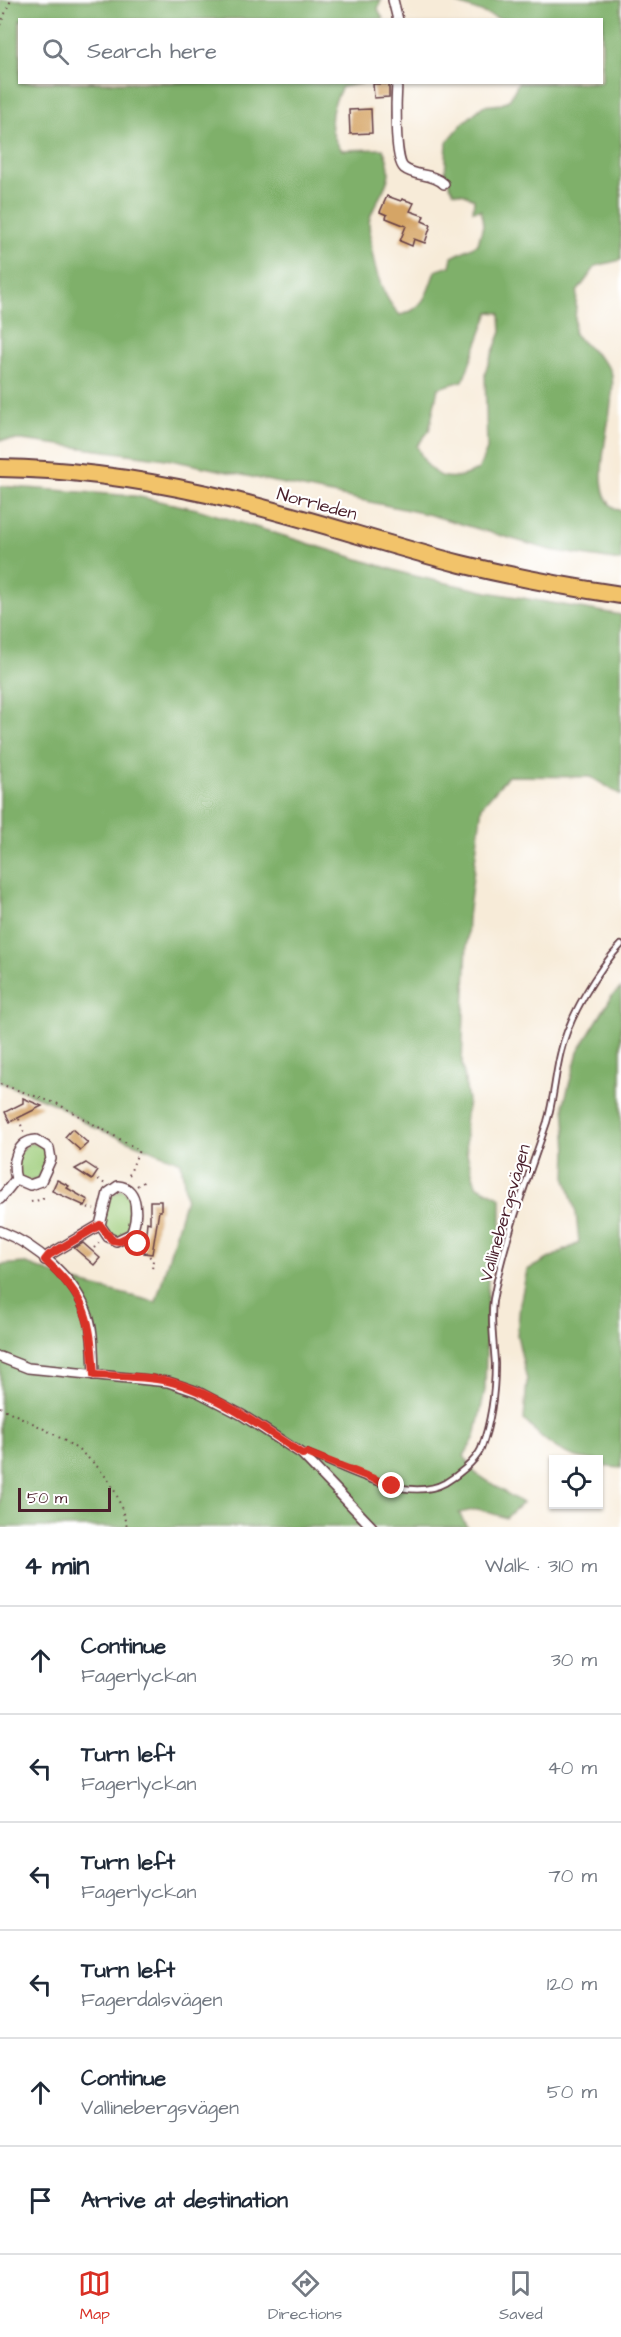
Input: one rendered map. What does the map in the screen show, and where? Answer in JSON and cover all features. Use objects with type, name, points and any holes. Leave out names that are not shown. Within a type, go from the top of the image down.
[{"type":"highway","name":"Norrleden","points":[[0,468],[61,471],[165,485],[516,577],[621,595]]},
{"type":"street","points":[[393,0],[398,18]]},
{"type":"street","points":[[397,84],[400,163],[405,169],[439,179],[444,184]]},
{"type":"street","points":[[0,1199],[16,1179],[17,1150],[27,1142],[36,1140],[51,1151],[51,1162],[44,1178],[38,1184],[30,1185],[16,1179]]},
{"type":"street","points":[[45,1260],[49,1255],[100,1225],[108,1193],[114,1188],[124,1187],[131,1190],[135,1200],[134,1228],[127,1237],[119,1241],[112,1240],[100,1225]]},
{"type":"street","points":[[0,1231],[19,1240],[45,1260],[76,1293],[88,1316],[94,1375]]},
{"type":"street","points":[[0,1357],[28,1368],[168,1382],[198,1392],[242,1415],[302,1454],[372,1527]]},
{"type":"lane","name":"Vallinebergsvägen","points":[[302,1454],[307,1453],[392,1486],[418,1490],[445,1483],[475,1459],[479,1453],[487,1429],[494,1391],[493,1302],[503,1255],[521,1192],[547,1121],[562,1047],[585,993],[621,945]]},
{"type":"path","points":[[0,25],[11,0]]},
{"type":"path","points":[[0,1084],[58,1104],[139,1150],[124,1187]]},
{"type":"path","points":[[19,1119],[27,1142]]},
{"type":"path","points":[[31,1202],[42,1199],[38,1184]]},
{"type":"path","points":[[127,1237],[130,1242],[141,1246],[149,1255],[153,1263],[153,1270]]},
{"type":"path","points":[[0,1407],[70,1443],[94,1463],[116,1494],[127,1527]]},
{"type":"green space","points":[[0,0],[381,0],[378,9],[382,18],[18,18],[18,84],[358,84],[342,87],[332,111],[331,127],[342,150],[383,149],[389,169],[388,178],[370,218],[370,237],[379,279],[387,298],[400,315],[415,309],[424,299],[435,271],[450,266],[452,257],[478,244],[483,225],[481,210],[473,211],[474,199],[454,192],[445,176],[447,142],[463,123],[483,106],[502,104],[510,99],[518,84],[603,84],[603,18],[497,18],[448,0],[621,0],[621,260],[596,266],[577,292],[574,334],[611,371],[613,386],[602,470],[603,488],[609,503],[621,511],[621,561],[550,550],[427,514],[166,459],[22,440],[0,440]],"holes":[[[489,312],[500,313],[501,332],[485,372],[487,449],[478,470],[457,477],[440,476],[428,465],[417,446],[429,431],[438,388],[463,381]]]},
{"type":"green space","points":[[0,486],[135,496],[197,509],[410,575],[488,592],[621,615],[621,795],[591,777],[508,776],[482,806],[468,917],[462,1063],[468,1100],[465,1123],[467,1154],[476,1185],[501,1198],[501,1231],[488,1277],[485,1390],[475,1437],[464,1456],[475,1473],[522,1503],[506,1518],[478,1509],[459,1513],[467,1527],[0,1527],[0,1265],[24,1263],[76,1282],[156,1302],[186,1198],[181,1162],[93,1127],[55,1104],[0,1082]]},
{"type":"green space","points":[[621,988],[621,1468],[603,1466],[603,1455],[571,1455],[557,1449],[524,1420],[527,1380],[517,1335],[527,1270],[579,1243],[576,1213],[566,1179],[564,1103],[578,1052],[612,996]]},
{"type":"green space","points":[[28,1143],[43,1145],[49,1158],[38,1180],[25,1181],[16,1172],[18,1155]]},
{"type":"green space","points":[[122,1189],[131,1198],[132,1227],[119,1238],[111,1234],[103,1222],[108,1198]]},
{"type":"building","points":[[373,84],[389,84],[389,97],[374,98]]},
{"type":"building","points":[[371,109],[372,133],[350,134],[349,110]]},
{"type":"building","points":[[387,196],[414,203],[410,211],[424,216],[422,221],[431,225],[425,243],[414,239],[412,246],[400,241],[406,226],[386,218],[387,215],[380,212]]},
{"type":"building","points":[[23,1098],[42,1106],[10,1122],[5,1112],[23,1103]]},
{"type":"building","points":[[72,1129],[88,1143],[80,1150],[65,1137]]},
{"type":"building","points":[[86,1163],[98,1171],[92,1180],[75,1169]]},
{"type":"building","points":[[57,1180],[88,1200],[85,1206],[52,1191]]},
{"type":"building","points":[[150,1201],[161,1201],[152,1254],[144,1253],[147,1222],[150,1223]]},
{"type":"building","points":[[83,1243],[100,1258],[94,1265],[74,1248]]},
{"type":"route","points":[[138,1244],[130,1242],[127,1237],[119,1241],[112,1240],[100,1225],[49,1255],[45,1260],[76,1293],[88,1316],[94,1375],[168,1382],[198,1392],[242,1415],[302,1454],[307,1453],[392,1486]]}]
